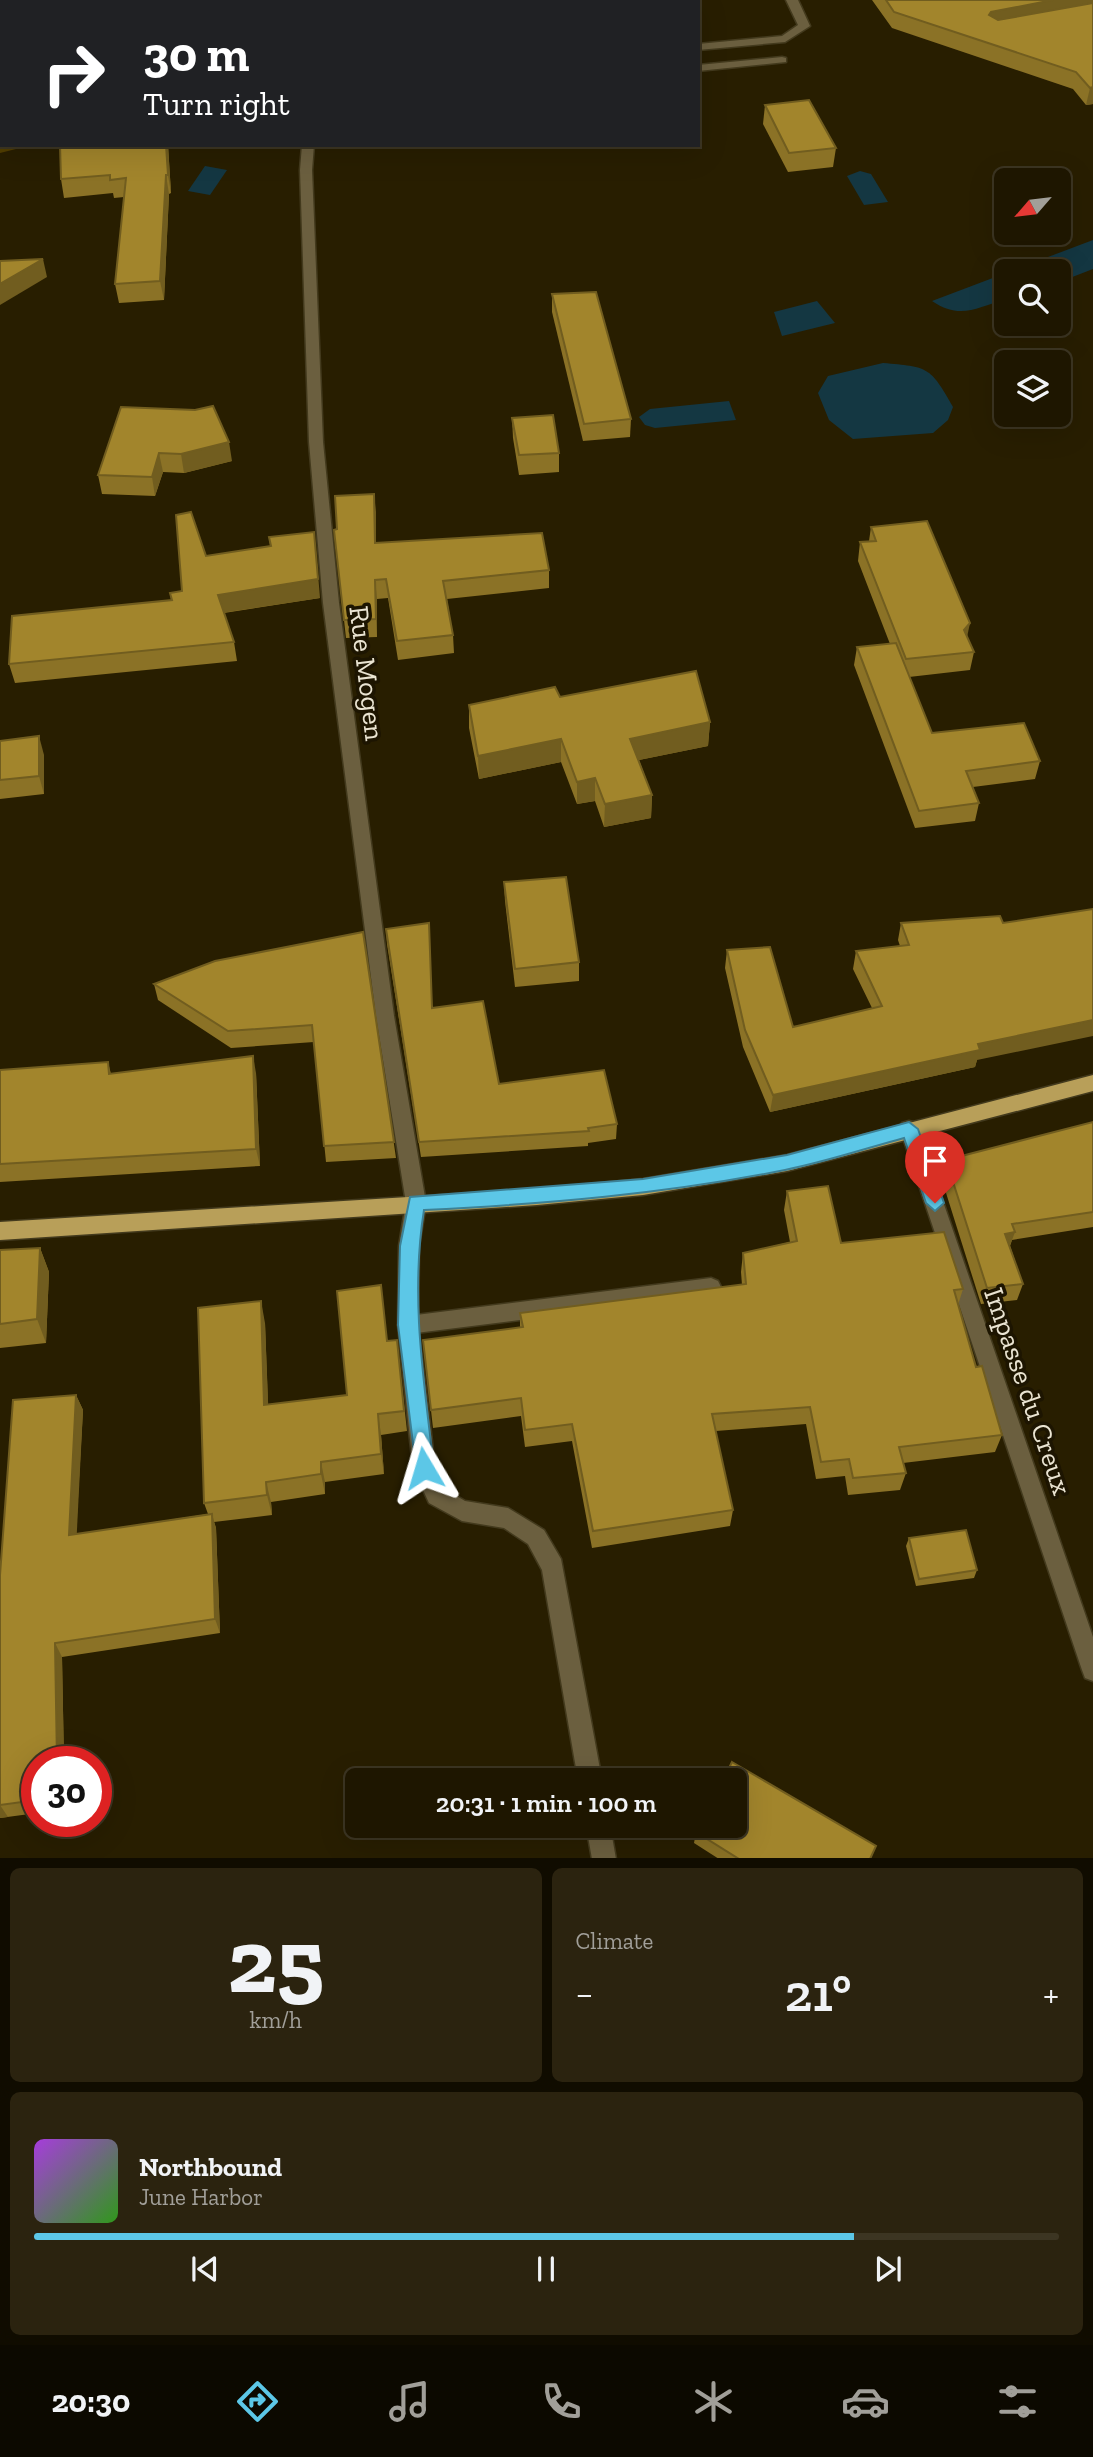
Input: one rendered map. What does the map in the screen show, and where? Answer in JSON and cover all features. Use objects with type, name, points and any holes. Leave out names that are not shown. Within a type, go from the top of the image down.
[{"type":"main road","points":[[0,1231],[537,1197],[643,1187],[787,1163],[1093,1083]]},
{"type":"street","points":[[700,47],[785,39],[804,26],[792,0]]},
{"type":"street","points":[[700,68],[782,60]]},
{"type":"street","name":"Rue Mogen","points":[[308,147],[306,170],[316,442],[330,590],[385,1016],[416,1203],[409,1246],[408,1325],[424,1468],[437,1496],[462,1511],[508,1518],[536,1537],[553,1567],[588,1768]]},
{"type":"street","name":"Impasse du Creux","points":[[909,1129],[1093,1670]]},
{"type":"street","points":[[408,1325],[711,1287]]},
{"type":"street","points":[[600,1838],[604,1858]]},
{"type":"shaded area","points":[[0,147],[24,147],[0,153]]},
{"type":"water","points":[[205,166],[227,170],[210,195],[188,191]]},
{"type":"water","points":[[860,171],[871,174],[888,202],[864,205],[847,176]]},
{"type":"water","points":[[1093,240],[1093,269],[1071,278],[1071,259],[1043,259]]},
{"type":"water","points":[[994,278],[994,303],[960,311],[942,307],[932,301]]},
{"type":"water","points":[[817,301],[835,323],[782,336],[774,312]]},
{"type":"water","points":[[883,363],[919,368],[933,376],[953,407],[948,420],[933,433],[853,439],[829,420],[818,393],[828,376]]},
{"type":"water","points":[[729,401],[736,420],[655,428],[645,425],[639,417],[650,409]]},
{"type":"building","points":[[886,0],[1053,0],[991,12],[989,15],[998,20],[1093,3],[1093,87],[1090,88],[1076,72],[894,12]]},
{"type":"building","points":[[809,100],[836,148],[789,153],[765,105]]},
{"type":"building","points":[[60,147],[166,147],[168,175],[160,281],[115,284],[126,178],[110,180],[110,175],[61,179]]},
{"type":"building","points":[[43,259],[0,284],[0,261]]},
{"type":"building","points":[[596,292],[631,419],[584,424],[552,294]]},
{"type":"building","points":[[213,406],[229,442],[181,454],[159,453],[152,477],[98,475],[121,407],[195,410]]},
{"type":"building","points":[[553,415],[559,453],[519,455],[512,418]]},
{"type":"building","points":[[374,494],[375,543],[542,533],[549,570],[443,581],[453,635],[397,641],[386,579],[375,580],[376,619],[344,620],[334,530],[337,529],[335,496]]},
{"type":"building","points":[[191,512],[206,556],[271,546],[269,537],[314,532],[318,579],[218,595],[234,642],[9,664],[12,616],[172,600],[170,593],[182,591],[176,515]]},
{"type":"building","points":[[927,521],[970,623],[964,630],[974,652],[906,659],[860,542],[876,541],[871,527]]},
{"type":"building","points":[[896,643],[932,733],[1024,723],[1040,761],[966,771],[979,803],[919,811],[857,647]]},
{"type":"building","points":[[696,671],[710,722],[630,739],[652,795],[605,804],[595,778],[577,782],[561,739],[478,756],[469,705],[555,687],[560,697]]},
{"type":"building","points":[[39,736],[39,776],[0,780],[0,741]]},
{"type":"building","points":[[566,877],[579,962],[515,969],[504,882]]},
{"type":"building","points":[[1093,909],[1093,1020],[978,1044],[980,1050],[773,1095],[745,1030],[727,950],[770,947],[793,1027],[882,1006],[856,951],[909,945],[901,923],[1000,916],[1003,923]]},
{"type":"building","points":[[429,923],[432,1008],[483,1001],[499,1084],[604,1070],[617,1124],[588,1128],[589,1131],[419,1142],[386,929]]},
{"type":"building","points":[[363,932],[394,1142],[324,1146],[312,1025],[228,1031],[154,984],[215,961]]},
{"type":"building","points":[[253,1056],[256,1149],[0,1164],[0,1070],[108,1062],[109,1074]]},
{"type":"building","points":[[1093,1122],[1093,1212],[1012,1224],[1015,1232],[1005,1234],[1023,1284],[987,1288],[946,1160]]},
{"type":"building","points":[[828,1186],[841,1243],[944,1232],[963,1289],[954,1290],[976,1367],[982,1366],[1002,1435],[899,1447],[906,1473],[853,1478],[849,1459],[821,1462],[810,1407],[712,1414],[733,1510],[593,1531],[572,1424],[525,1430],[521,1398],[431,1410],[423,1340],[523,1327],[520,1313],[746,1284],[743,1253],[797,1241],[787,1191]]},
{"type":"building","points":[[40,1248],[37,1319],[0,1324],[0,1250]]},
{"type":"building","points":[[381,1285],[387,1341],[397,1340],[404,1411],[378,1414],[381,1454],[321,1462],[321,1474],[266,1482],[267,1495],[204,1503],[198,1308],[261,1301],[264,1405],[347,1395],[337,1291]]},
{"type":"building","points":[[76,1395],[69,1535],[212,1514],[215,1619],[55,1643],[57,1746],[21,1746],[21,1802],[0,1805],[0,1575],[13,1400]]},
{"type":"building","points":[[966,1530],[977,1570],[919,1579],[909,1538]]},
{"type":"building","points":[[732,1762],[742,1768],[729,1768]]},
{"type":"building","points":[[747,1771],[876,1846],[870,1858],[737,1858],[706,1838],[747,1838]]},
{"type":"route","points":[[424,1468],[408,1325],[409,1246],[416,1203],[537,1197],[643,1187],[787,1163],[909,1129],[935,1203]]}]
